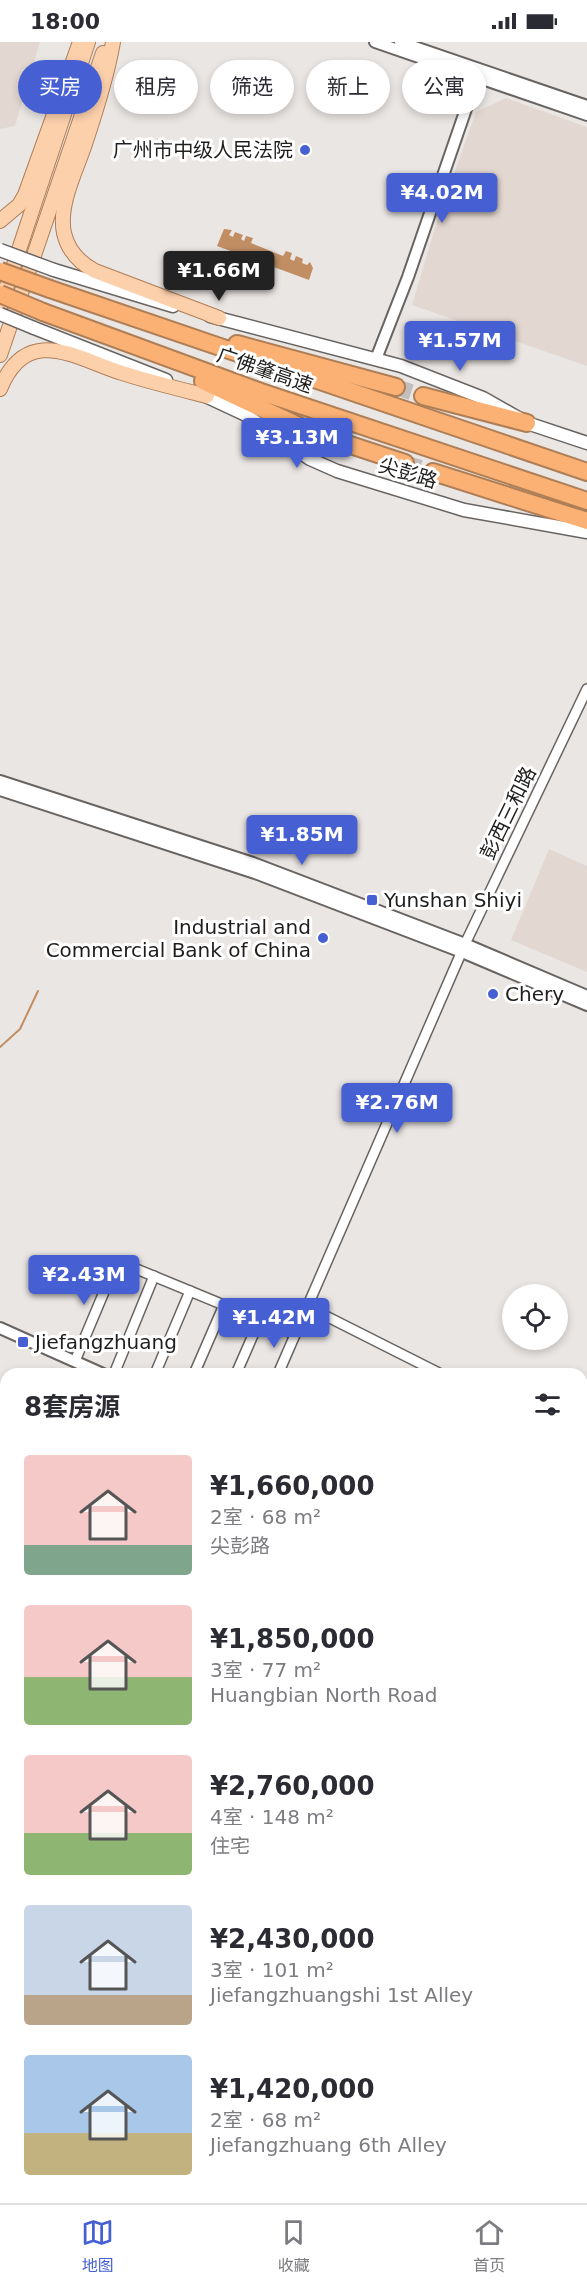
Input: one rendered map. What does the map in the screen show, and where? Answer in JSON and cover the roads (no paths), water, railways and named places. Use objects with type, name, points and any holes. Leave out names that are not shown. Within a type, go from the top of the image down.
[{"type":"highway","name":"广佛肇高速","points":[[0,271],[587,472]]},
{"type":"highway","name":"广佛肇高速","points":[[0,294],[84,328],[261,392],[587,501]]},
{"type":"highway","points":[[84,328],[314,433],[405,463]]},
{"type":"highway","points":[[197,340],[243,345],[396,387]]},
{"type":"highway","points":[[423,396],[527,423]]},
{"type":"highway","points":[[434,472],[587,521]]},
{"type":"main road","points":[[0,221],[20,205],[25,195],[80,42]]},
{"type":"main road","points":[[0,307],[88,42]]},
{"type":"main road","points":[[0,354],[107,42]]},
{"type":"main road","points":[[113,42],[100,97],[66,201],[63,222],[67,243],[84,265],[96,271],[219,318]]},
{"type":"main road","points":[[0,250],[54,270],[138,296],[269,333],[376,359],[447,383],[527,423],[587,443]]},
{"type":"main road","name":"尖彭路","points":[[0,314],[207,396],[244,414],[303,455],[337,471],[464,510],[587,532]]},
{"type":"main road","points":[[0,389],[4,378],[16,363],[36,351],[51,349],[63,351],[128,375],[207,396]]},
{"type":"street","points":[[375,42],[427,60]]},
{"type":"street","points":[[400,42],[587,106]]},
{"type":"street","points":[[486,80],[587,115]]},
{"type":"street","points":[[376,359],[408,277],[464,114]]},
{"type":"street","name":"彭西三和路","points":[[280,1368],[464,948],[587,689]]},
{"type":"street","points":[[0,781],[254,863],[587,996]]},
{"type":"street","points":[[0,790],[255,873],[464,948],[587,1005]]},
{"type":"street","points":[[75,1362],[117,1261],[294,1334]]},
{"type":"street","points":[[116,1368],[154,1276]]},
{"type":"street","points":[[157,1368],[189,1291]]},
{"type":"street","points":[[197,1368],[224,1305]]},
{"type":"street","points":[[306,1306],[429,1368]]},
{"type":"street","points":[[240,1368],[260,1320]]},
{"type":"street","points":[[0,1328],[89,1368]]},
{"type":"waterway","points":[[0,1047],[20,1029],[38,991]]},
{"type":"tunnel","points":[[396,387],[423,396]]},
{"type":"tunnel","points":[[405,463],[433,472]]},
{"type":"place","name":"广州市中级人民法院","points":[[305,150]]},
{"type":"place","name":"Yunshan Shiyi","points":[[372,900]]},
{"type":"place","name":"Industrial and Commercial Bank of China","points":[[323,938]]},
{"type":"place","name":"Chery","points":[[493,994]]},
{"type":"place","name":"Jiefangzhuang","points":[[23,1342]]}]
